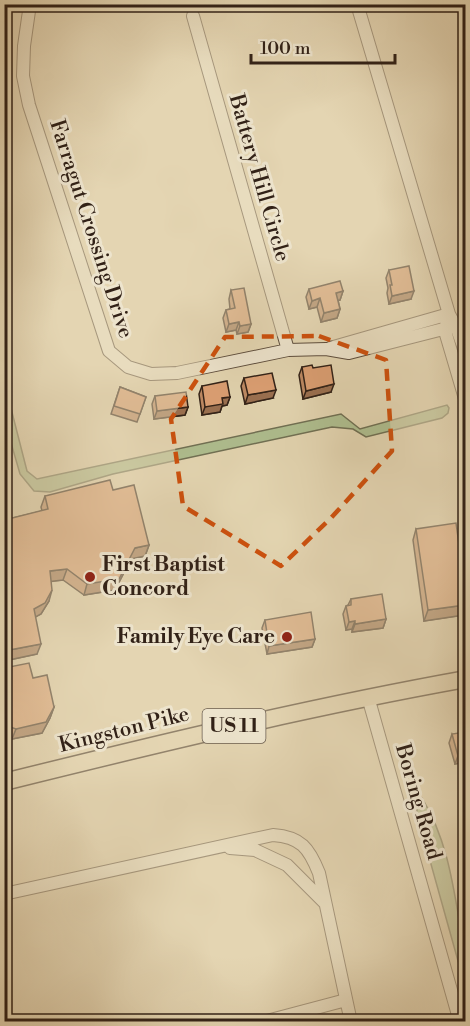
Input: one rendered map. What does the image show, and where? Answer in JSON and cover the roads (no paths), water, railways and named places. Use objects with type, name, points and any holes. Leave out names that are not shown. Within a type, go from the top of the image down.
[{"type":"main road","name":"Kingston Pike","points":[[4,783],[195,735],[368,697],[465,679]]},
{"type":"street","name":"Farragut Crossing Drive","points":[[30,4],[24,46],[23,76],[29,105],[109,351],[128,367],[151,374],[177,373],[288,350],[326,349],[404,333],[450,327]]},
{"type":"street","points":[[357,4],[449,314],[465,402]]},
{"type":"street","name":"Battery Hill Circle","points":[[193,16],[288,350]]},
{"type":"street","name":"Farragut Crossing Drive","points":[[404,333],[449,314]]},
{"type":"street","points":[[450,327],[465,354]]},
{"type":"street","name":"Boring Road","points":[[368,697],[460,1022]]},
{"type":"street","points":[[4,894],[273,835],[295,839],[311,853],[319,873],[351,1022]]},
{"type":"street","points":[[219,847],[255,850],[278,860],[287,865],[326,904]]},
{"type":"street","points":[[263,1022],[346,1000]]},
{"type":"place","name":"First Baptist Concord","points":[[90,577]]},
{"type":"place","name":"Family Eye Care","points":[[287,637]]}]
